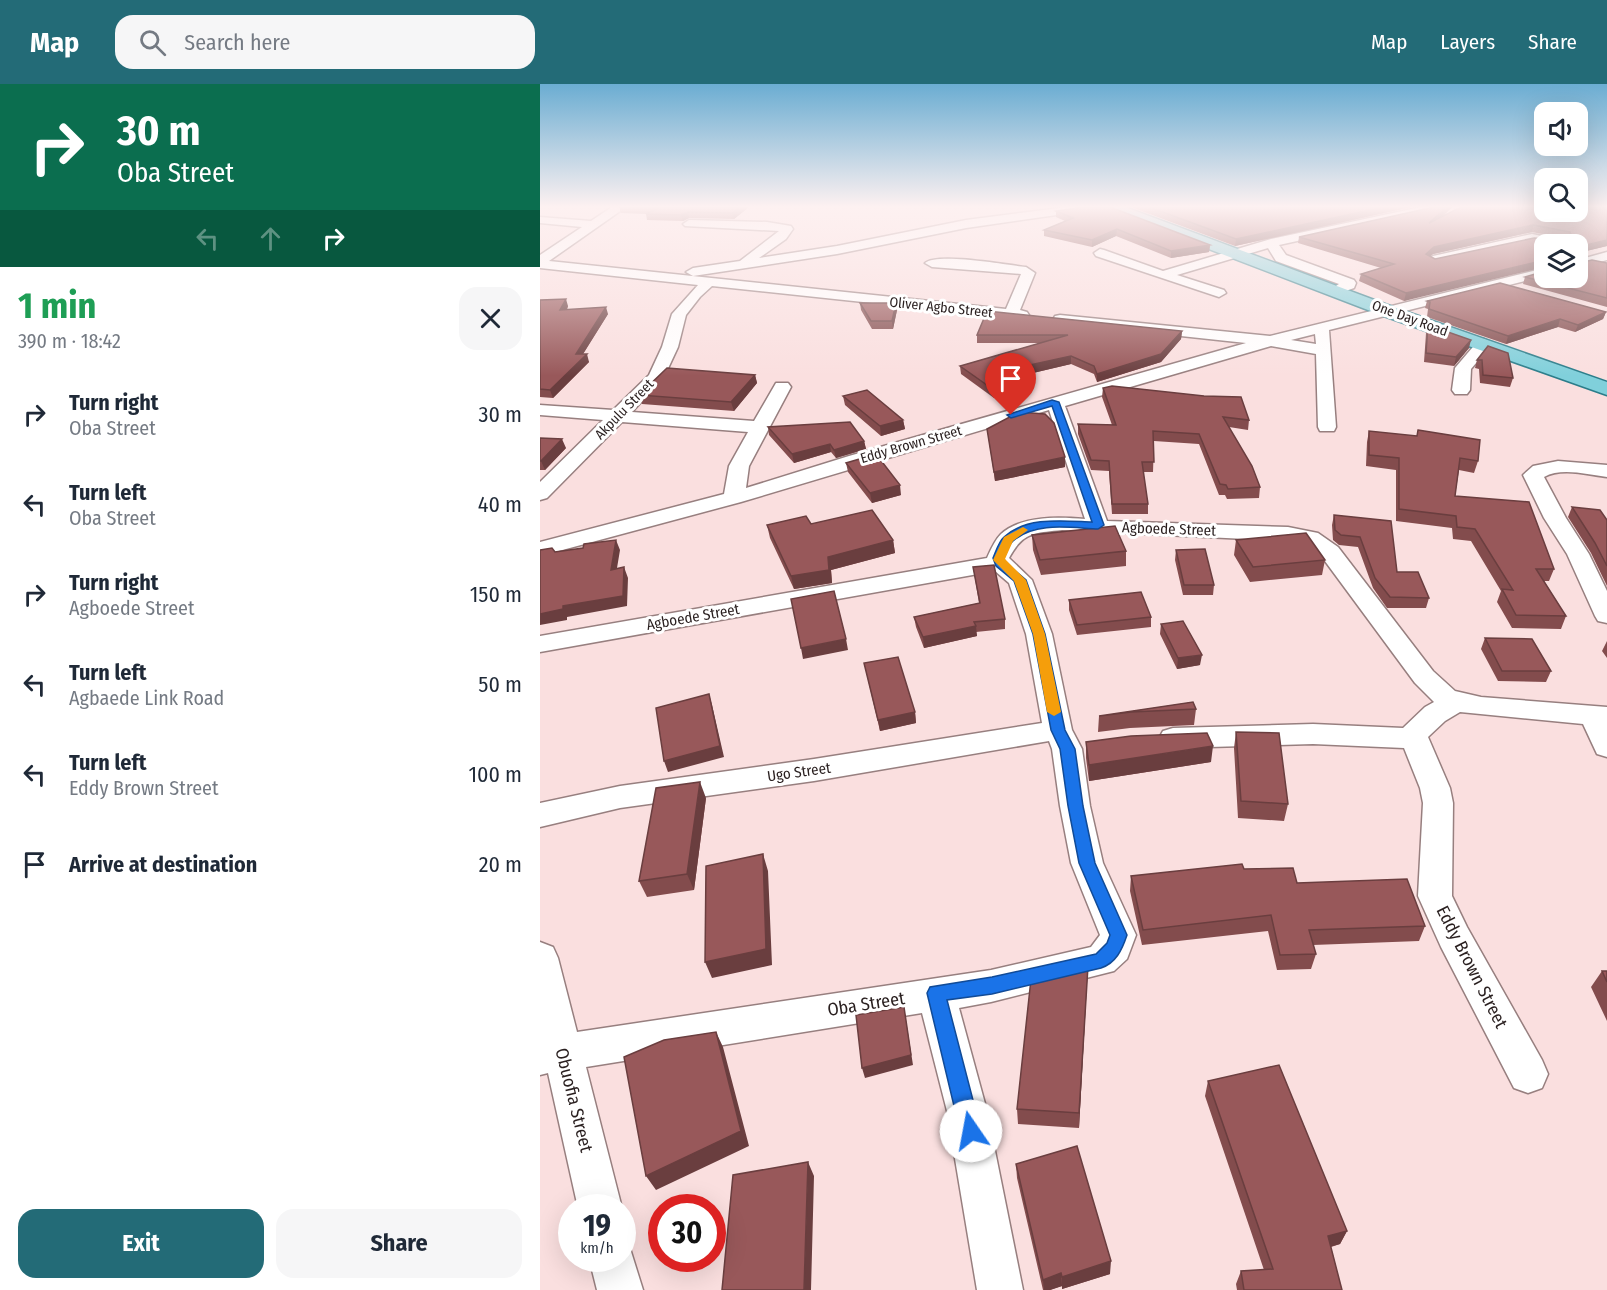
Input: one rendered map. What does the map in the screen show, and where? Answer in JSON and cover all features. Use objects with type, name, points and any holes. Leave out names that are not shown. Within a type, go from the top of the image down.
[{"type":"main road","name":"One Day Road","points":[[1263,263],[1387,311],[1607,389]]},
{"type":"street","name":"Oliver Agbo Street","points":[[550,263],[660,278],[1270,341],[1322,350]]},
{"type":"street","points":[[660,278],[745,263]]},
{"type":"street","points":[[940,263],[1026,271],[1025,283],[1011,315]]},
{"type":"street","points":[[1129,263],[1219,293]]},
{"type":"street","points":[[1163,275],[1199,263]]},
{"type":"street","points":[[1295,263],[1349,283],[1335,291]]},
{"type":"street","points":[[1588,264],[1607,267]]},
{"type":"street","name":"Eddy Brown Street","points":[[540,549],[734,498],[1055,402],[1270,341],[1534,275]]},
{"type":"street","name":"Akpulu Street","points":[[540,494],[656,377],[670,347],[679,314],[695,294],[708,283]]},
{"type":"street","points":[[1499,284],[1529,293]]},
{"type":"street","points":[[1323,328],[1322,350],[1327,427]]},
{"type":"street","points":[[1461,390],[1463,368],[1484,344]]},
{"type":"street","points":[[734,498],[739,466],[782,387]]},
{"type":"street","points":[[1055,402],[1098,525]]},
{"type":"street","points":[[540,411],[759,427]]},
{"type":"street","points":[[1607,471],[1555,467],[1538,470],[1533,475],[1578,554],[1607,616]]},
{"type":"street","name":"Agboede Street","points":[[540,644],[1000,563],[998,558],[1008,539],[1028,528],[1049,524],[1098,525],[1136,529],[1270,532],[1310,538],[1330,552],[1433,688],[1455,702],[1600,716]]},
{"type":"street","name":"Oba Street","points":[[551,1055],[992,986],[1101,960],[1114,948],[1118,935],[1087,863],[1075,806],[1071,741],[1039,634],[1020,580],[1000,563]]},
{"type":"street","points":[[1144,739],[1313,734],[1413,738],[1424,723],[1455,702]]},
{"type":"street","points":[[1600,716],[1607,747]]},
{"type":"street","name":"Eddy Brown Street","points":[[1413,738],[1430,774],[1438,803],[1435,896],[1450,929],[1528,1074]]},
{"type":"street","name":"Ugo Street","points":[[540,815],[620,796],[814,770],[1071,741]]},
{"type":"street","name":"Obuofia Street","points":[[540,958],[551,1055],[596,1194]]},
{"type":"street","points":[[936,993],[967,1111],[1000,1290]]},
{"type":"street","points":[[616,1272],[620,1290]]},
{"type":"building","points":[[1391,263],[1531,263],[1406,293],[1361,274],[1394,264]]},
{"type":"building","points":[[1588,263],[1607,263],[1607,298],[1568,288],[1588,288]]},
{"type":"building","points":[[1534,274],[1534,279],[1525,277]]},
{"type":"building","points":[[1500,283],[1606,312],[1578,325],[1560,319],[1508,336],[1429,309],[1430,302],[1427,301]]},
{"type":"building","points":[[566,299],[560,310],[606,307],[576,354],[587,354],[550,390],[540,389],[540,300]]},
{"type":"building","points":[[860,303],[896,303],[892,321],[871,321]]},
{"type":"building","points":[[987,311],[1182,331],[1161,354],[1097,374],[1094,366],[1071,356],[1007,370],[1025,382],[994,390],[960,366],[1068,335],[977,335]]},
{"type":"building","points":[[1428,325],[1471,340],[1456,357],[1426,353]]},
{"type":"building","points":[[1488,346],[1508,353],[1513,378],[1483,375],[1482,360],[1477,360]]},
{"type":"building","points":[[667,368],[755,375],[731,402],[639,395]]},
{"type":"building","points":[[1112,386],[1204,396],[1241,397],[1249,420],[1223,417],[1252,466],[1260,487],[1228,489],[1226,485],[1220,484],[1199,434],[1153,431],[1154,462],[1142,462],[1148,504],[1112,504],[1109,461],[1091,460],[1078,424],[1116,425],[1103,388]]},
{"type":"building","points":[[867,390],[903,420],[880,426],[843,396]]},
{"type":"building","points":[[1019,412],[1045,414],[1054,423],[1065,457],[994,472],[987,429]]},
{"type":"building","points":[[850,422],[864,441],[834,450],[830,444],[792,454],[768,427]]},
{"type":"building","points":[[1418,430],[1480,440],[1478,461],[1460,458],[1455,496],[1529,502],[1554,569],[1536,569],[1566,616],[1516,615],[1502,589],[1513,590],[1475,529],[1457,527],[1456,516],[1399,509],[1399,458],[1369,455],[1369,431],[1417,436]]},
{"type":"building","points":[[540,438],[562,439],[541,461],[540,461]]},
{"type":"building","points":[[876,454],[900,485],[870,493],[846,463]]},
{"type":"building","points":[[1572,507],[1600,510],[1607,520],[1607,566],[1595,543]]},
{"type":"building","points":[[872,510],[893,540],[828,557],[829,570],[791,576],[767,525],[806,516],[811,524]]},
{"type":"building","points":[[1334,515],[1391,521],[1397,572],[1418,572],[1429,598],[1390,597],[1375,578],[1360,537],[1341,535],[1335,530]]},
{"type":"building","points":[[1115,526],[1126,551],[1040,560],[1032,535]]},
{"type":"building","points":[[1306,533],[1325,560],[1253,567],[1236,540]]},
{"type":"building","points":[[616,540],[611,570],[624,567],[623,596],[563,606],[563,609],[540,614],[540,550],[552,548],[555,552],[583,548],[584,544]]},
{"type":"building","points":[[1205,549],[1214,585],[1184,585],[1176,550]]},
{"type":"building","points":[[994,565],[1005,619],[974,622],[976,626],[923,637],[914,617],[980,603],[973,567]]},
{"type":"building","points":[[834,591],[846,639],[801,648],[791,599]]},
{"type":"building","points":[[1141,592],[1151,617],[1077,625],[1069,600]]},
{"type":"building","points":[[1183,621],[1202,655],[1178,658],[1161,624]]},
{"type":"building","points":[[1485,638],[1532,639],[1551,671],[1502,671]]},
{"type":"building","points":[[898,657],[915,712],[878,720],[864,663]]},
{"type":"building","points":[[709,694],[720,746],[664,761],[656,708]]},
{"type":"building","points":[[1193,702],[1196,709],[1099,716]]},
{"type":"building","points":[[1236,732],[1279,733],[1288,804],[1241,801]]},
{"type":"building","points":[[1207,733],[1213,746],[1089,765],[1086,742],[1131,736]]},
{"type":"building","points":[[700,782],[687,874],[639,881],[656,788]]},
{"type":"building","points":[[763,854],[766,949],[705,962],[706,866]]},
{"type":"building","points":[[1242,864],[1244,869],[1293,868],[1297,883],[1407,879],[1425,926],[1309,930],[1316,954],[1280,955],[1271,915],[1143,930],[1131,876]]},
{"type":"building","points":[[1088,966],[1079,1113],[1017,1109],[1031,979]]},
{"type":"building","points":[[1602,971],[1607,971],[1607,982]]},
{"type":"building","points":[[904,1007],[911,1055],[862,1068],[856,1015]]},
{"type":"building","points":[[716,1032],[741,1131],[646,1176],[624,1057],[664,1040]]},
{"type":"building","points":[[1279,1065],[1347,1231],[1328,1236],[1342,1290],[1244,1290],[1241,1271],[1273,1269],[1208,1081]]},
{"type":"building","points":[[1077,1146],[1111,1261],[1062,1277],[1061,1273],[1043,1280],[1016,1164]]},
{"type":"building","points":[[808,1162],[804,1290],[722,1290],[724,1272],[726,1272],[733,1175]]},
{"type":"slow traffic","points":[[1023,530],[1008,539],[998,558],[1000,563],[1020,580],[1039,634],[1054,712]]},
{"type":"route","points":[[971,1131],[936,993],[992,986],[1101,960],[1114,948],[1118,935],[1087,863],[1075,806],[1068,749],[1058,730],[1039,634],[1020,580],[1000,563],[998,558],[1008,539],[1028,528],[1049,524],[1098,525],[1055,402],[1011,415]]}]
